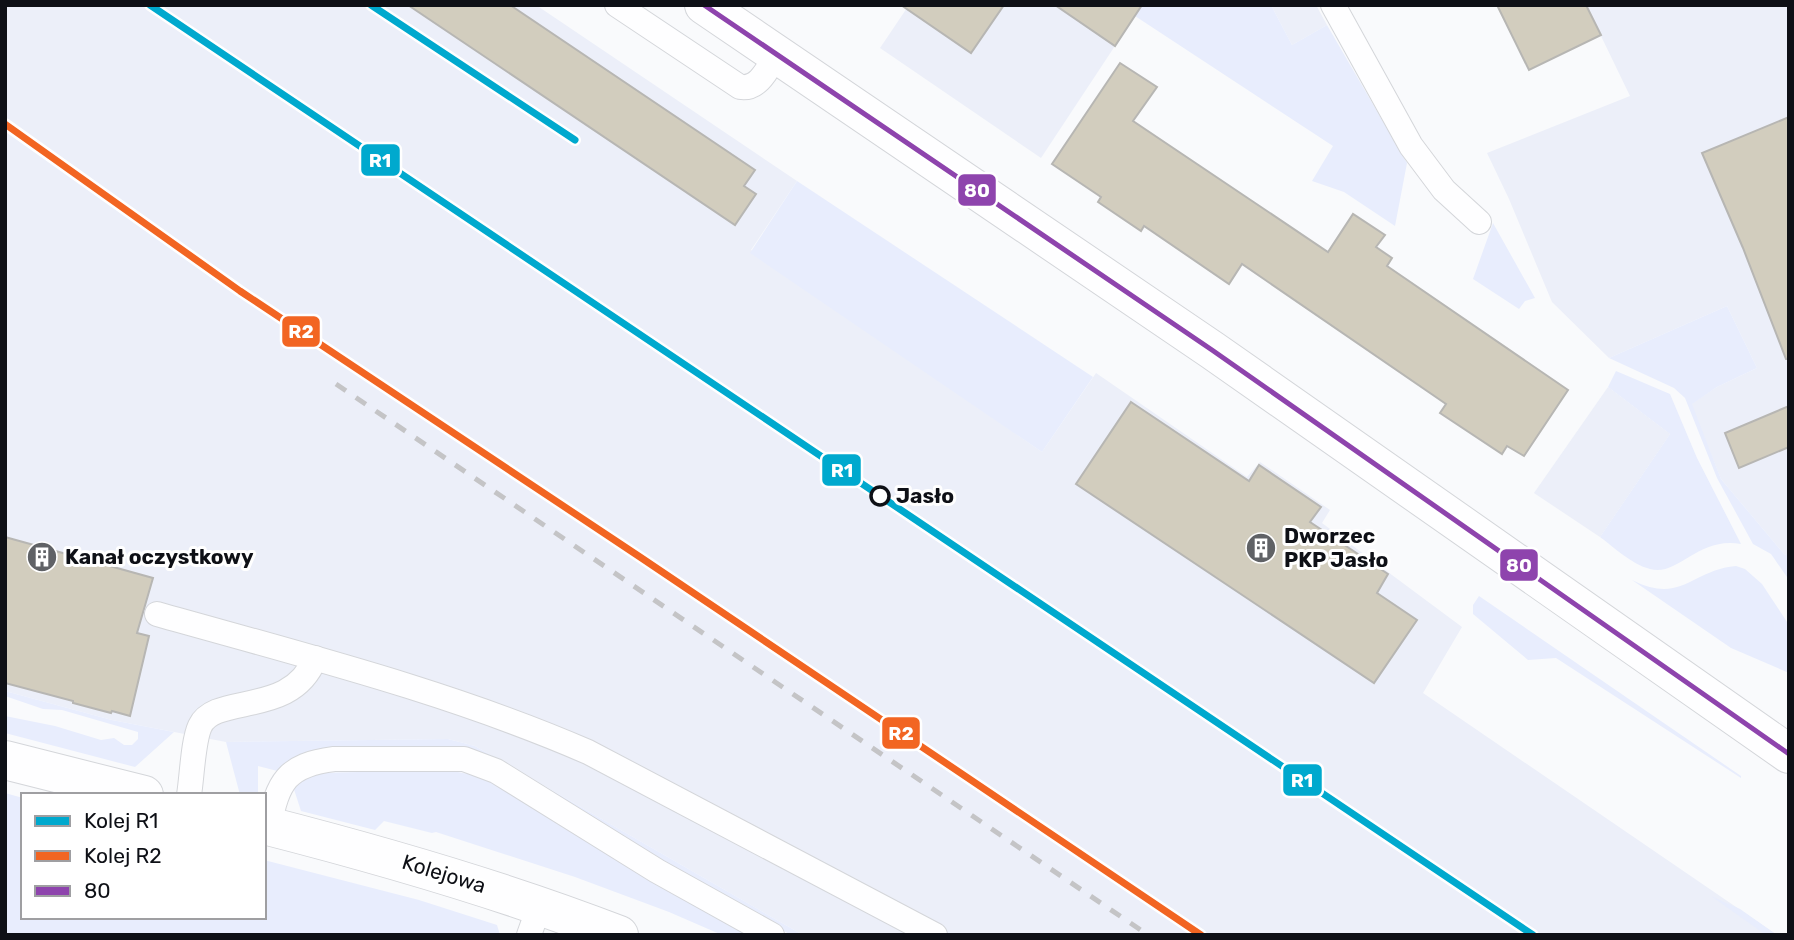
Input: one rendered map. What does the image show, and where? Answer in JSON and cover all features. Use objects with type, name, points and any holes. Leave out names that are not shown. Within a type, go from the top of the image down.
[{"type":"main road","points":[[704,5],[1212,350],[1789,754]]},
{"type":"main road","points":[[5,760],[136,793]]},
{"type":"main road","name":"Kolejowa","points":[[267,826],[384,856],[534,919],[620,935]]},
{"type":"lane","points":[[617,5],[740,87],[750,87],[758,81],[777,54]]},
{"type":"lane","points":[[1333,5],[1418,156],[1444,190],[1479,222]]},
{"type":"lane","points":[[158,614],[315,658],[538,731],[588,752],[934,935]]},
{"type":"lane","points":[[189,793],[199,728],[207,716],[285,693],[306,676],[315,658]]},
{"type":"lane","points":[[267,826],[282,783],[291,774],[318,762],[472,761],[496,771],[657,871],[772,935]]},
{"type":"shaded area","points":[[5,5],[536,5],[797,181],[751,250],[1042,452],[1096,373],[1247,477],[1260,462],[1330,510],[1322,523],[1462,627],[1423,693],[1777,935],[803,935],[475,746],[448,739],[226,742],[112,720],[5,691]]},
{"type":"shaded area","points":[[909,5],[1142,5],[1041,158],[880,48]]},
{"type":"shaded area","points":[[1142,5],[1271,5],[1292,45],[1327,25],[1407,163],[1395,226],[1344,192],[1312,181],[1333,146],[1135,16]]},
{"type":"shaded area","points":[[1271,5],[1316,5],[1327,25],[1292,45]]},
{"type":"shaded area","points":[[1586,5],[1789,5],[1789,556],[1784,554],[1721,479],[1691,404],[1717,387],[1757,368],[1727,306],[1609,358],[1552,302],[1487,153],[1630,96]]},
{"type":"shaded area","points":[[797,181],[1093,377],[1042,452],[750,253]]},
{"type":"shaded area","points":[[1493,223],[1535,298],[1525,301],[1519,309],[1473,279]]},
{"type":"shaded area","points":[[1727,306],[1757,368],[1717,387],[1692,404],[1721,479],[1784,554],[1789,556],[1789,580],[1771,554],[1753,544],[1717,478],[1685,398],[1674,388],[1609,358]]},
{"type":"shaded area","points":[[1616,371],[1670,394],[1697,458],[1741,544],[1713,546],[1660,570],[1636,563],[1600,537],[1670,434],[1608,387]]},
{"type":"shaded area","points":[[1608,387],[1670,434],[1600,537],[1534,493]]},
{"type":"shaded area","points":[[1736,566],[1745,569],[1762,584],[1789,625],[1789,673],[1731,648],[1632,580],[1649,587],[1675,588],[1708,573]]},
{"type":"shaded area","points":[[1479,596],[1741,778],[1556,658],[1528,660],[1473,614],[1473,605]]},
{"type":"shaded area","points":[[5,691],[112,720],[174,732],[135,767],[5,733],[5,716],[55,726],[101,740],[114,738],[124,745],[132,745],[138,739],[138,732],[62,710],[43,709],[5,696]]},
{"type":"shaded area","points":[[448,739],[475,746],[803,935],[791,935],[528,782],[350,751],[310,751],[303,754],[313,773],[448,770],[483,777],[758,935],[722,935],[575,877],[436,832],[384,821],[375,830],[301,811],[289,774],[258,766],[258,793],[239,793],[226,742]]},
{"type":"shaded area","points":[[5,793],[21,797],[21,919],[266,919],[266,861],[419,900],[497,925],[500,935],[5,935]]},
{"type":"shaded area","points":[[1711,896],[1740,909],[1777,935],[1766,935]]},
{"type":"building","points":[[408,5],[510,5],[755,170],[744,186],[756,194],[735,225]]},
{"type":"building","points":[[901,5],[1004,5],[971,53]]},
{"type":"building","points":[[1055,5],[1142,5],[1115,46]]},
{"type":"building","points":[[1497,5],[1586,5],[1601,35],[1529,70]]},
{"type":"building","points":[[1120,63],[1157,87],[1133,121],[1328,252],[1353,214],[1385,235],[1376,247],[1392,258],[1387,266],[1568,390],[1524,456],[1507,446],[1502,454],[1440,413],[1446,404],[1242,264],[1229,284],[1144,226],[1141,231],[1098,202],[1101,197],[1052,164]]},
{"type":"building","points":[[1789,117],[1789,359],[1786,359],[1702,153]]},
{"type":"building","name":"Dworzec PKP Jasło","points":[[1131,402],[1249,481],[1259,465],[1321,507],[1310,522],[1388,574],[1377,593],[1417,620],[1374,683],[1076,484]]},
{"type":"building","points":[[1789,406],[1789,447],[1739,468],[1725,433]]},
{"type":"building","points":[[5,537],[153,578],[137,633],[149,636],[130,716],[5,683]]},
{"type":"railway","points":[[371,5],[575,140]]},
{"type":"railway","points":[[5,124],[240,291],[1201,935]]},
{"type":"railway","points":[[336,384],[1148,935]]},
{"type":"rail line","name":"R1","points":[[150,5],[1533,935]]},
{"type":"rail line","name":"R1","points":[[371,5],[575,140]]},
{"type":"rail line","name":"R2","points":[[5,124],[240,291],[1201,935]]},
{"type":"transit line","name":"80","points":[[704,5],[1212,350],[1789,754]]},
{"type":"place","name":"Jasło","points":[[880,496]]},
{"type":"place","name":"Dworzec PKP Jasło","points":[[1261,548]]},
{"type":"place","name":"Kanał oczystkowy","points":[[42,557]]}]
